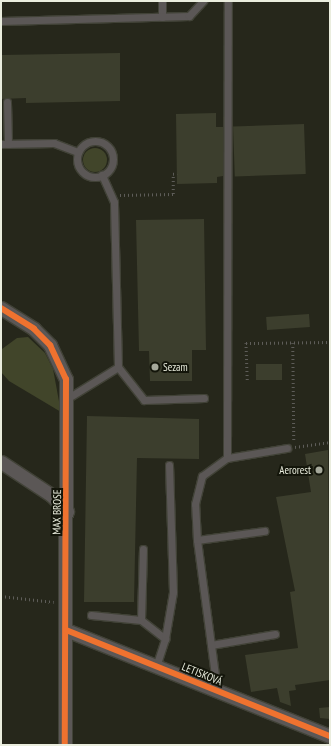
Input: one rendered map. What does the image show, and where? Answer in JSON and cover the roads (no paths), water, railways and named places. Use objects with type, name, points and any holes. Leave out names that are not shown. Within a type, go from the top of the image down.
[{"type":"street","name":"MAX BROSE","points":[[1,308],[34,329],[50,346],[66,379],[68,398],[65,745]]},
{"type":"street","points":[[1,462],[51,495],[67,511]]},
{"type":"street","name":"LETISKOVÁ","points":[[66,630],[330,736]]},
{"type":"lane","points":[[162,1],[162,17]]},
{"type":"lane","points":[[1,21],[189,16],[203,1]]},
{"type":"lane","points":[[227,458],[228,1]]},
{"type":"lane","points":[[7,102],[4,144],[54,143],[78,152]]},
{"type":"lane","points":[[93,141],[108,146],[113,160],[102,176],[90,176],[83,172],[77,161],[78,152],[93,141]]},
{"type":"lane","points":[[102,176],[110,195],[118,367],[144,400],[204,398]]},
{"type":"lane","points":[[68,398],[118,367]]},
{"type":"lane","points":[[217,690],[197,540],[195,504],[202,476],[227,458],[290,448]]},
{"type":"lane","points":[[156,666],[165,639],[173,592],[169,465]]},
{"type":"lane","points":[[197,540],[264,531]]},
{"type":"lane","points":[[141,620],[143,549]]},
{"type":"lane","points":[[91,615],[141,620],[165,639]]},
{"type":"lane","points":[[211,645],[275,634]]},
{"type":"place","name":"Sezam","points":[[155,367]]},
{"type":"place","name":"Aerorest","points":[[319,470]]}]
